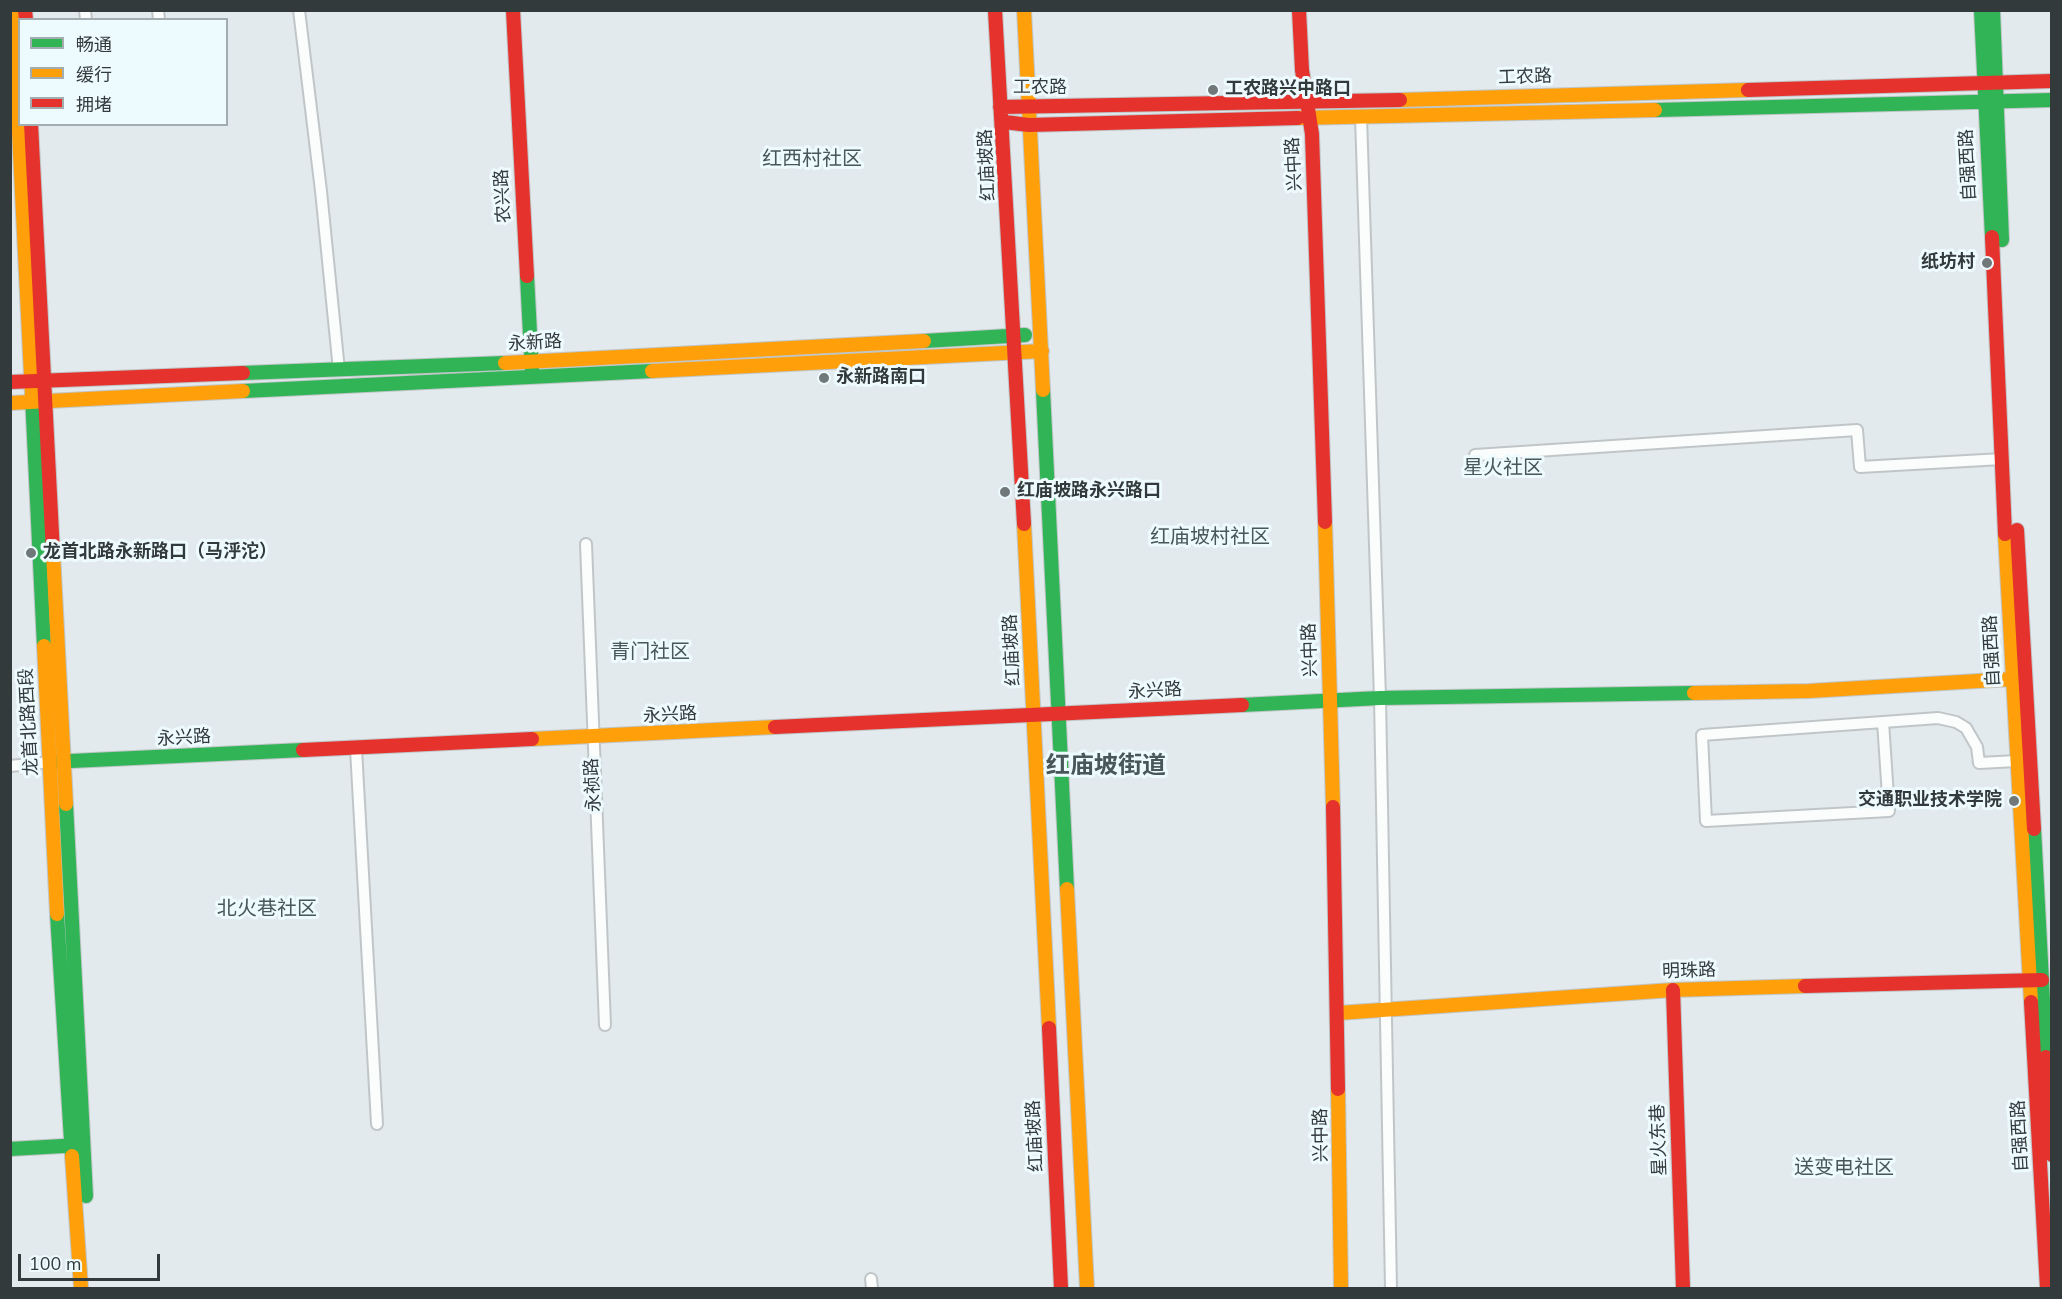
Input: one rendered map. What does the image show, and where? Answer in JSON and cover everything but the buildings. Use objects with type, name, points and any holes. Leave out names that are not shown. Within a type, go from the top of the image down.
[{"type":"main road","name":"龙首北路西段","points":[[13,10],[18,113]]},
{"type":"main road","name":"农兴路","points":[[513,10],[532,379]]},
{"type":"main road","name":"红庙坡路","points":[[995,10],[1000,107],[1004,122],[1035,716],[1061,1288]]},
{"type":"main road","points":[[1024,10],[1087,1288]]},
{"type":"main road","name":"兴中路","points":[[1299,10],[1310,118],[1331,700],[1341,1288]]},
{"type":"main road","name":"自强西路","points":[[1981,10],[1990,83],[2022,638],[2047,1288]]},
{"type":"main road","name":"自强西路","points":[[1990,83],[1993,10]]},
{"type":"main road","name":"工农路","points":[[1000,107],[1307,103],[2052,81]]},
{"type":"main road","name":"工农路","points":[[1004,122],[1029,124],[2052,100]]},
{"type":"main road","name":"自强西路","points":[[1991,101],[2002,459],[2012,678],[2017,761],[2052,1155]]},
{"type":"main road","name":"龙首北路西段","points":[[19,126],[31,380],[38,402],[77,1145],[81,1288]]},
{"type":"main road","name":"龙首北路西段","points":[[31,126],[45,382],[38,402]]},
{"type":"main road","name":"永新路","points":[[10,382],[531,362],[1041,335]]},
{"type":"main road","name":"永新路","points":[[10,403],[532,379],[1042,351]]},
{"type":"main road","name":"永兴路","points":[[56,762],[591,738],[1331,700],[1809,691],[2012,678]]},
{"type":"main road","name":"明珠路","points":[[1338,1013],[1672,990],[2036,980]]},
{"type":"main road","name":"星火东巷","points":[[1672,990],[1683,1288]]},
{"type":"main road","name":"龙首北路西段","points":[[77,1145],[90,1288]]},
{"type":"main road","points":[[10,1149],[77,1145]]},
{"type":"street","points":[[299,10],[321,191],[339,370]]},
{"type":"street","points":[[1361,117],[1380,698],[1384,1011],[1391,1288]]},
{"type":"street","points":[[1475,455],[1857,430],[1860,467],[2002,459]]},
{"type":"street","name":"永祯路","points":[[586,544],[591,738],[604,1025]]},
{"type":"street","points":[[1883,722],[1889,811],[1706,821],[1702,735],[1938,718],[1956,722],[1966,728],[1973,738],[1979,763],[2017,761]]},
{"type":"street","points":[[356,749],[377,1124]]},
{"type":"street","name":"永兴路","points":[[10,766],[56,762]]},
{"type":"traffic: fast","points":[[1981,10],[1992,237]]},
{"type":"traffic: fast","points":[[1993,10],[2002,240]]},
{"type":"traffic: fast","points":[[1655,110],[2052,100]]},
{"type":"traffic: fast","points":[[527,276],[532,372]]},
{"type":"traffic: fast","points":[[924,341],[1025,335]]},
{"type":"traffic: fast","points":[[243,373],[505,363]]},
{"type":"traffic: fast","points":[[243,391],[652,371]]},
{"type":"traffic: fast","points":[[1043,390],[1067,889]]},
{"type":"traffic: fast","points":[[32,396],[44,646]]},
{"type":"traffic: fast","points":[[1242,705],[1380,698],[1694,693]]},
{"type":"traffic: fast","points":[[50,762],[303,750]]},
{"type":"traffic: fast","points":[[66,804],[86,1196]]},
{"type":"traffic: fast","points":[[2034,829],[2046,1057]]},
{"type":"traffic: fast","points":[[57,914],[72,1156]]},
{"type":"traffic: fast","points":[[10,1149],[81,1145]]},
{"type":"traffic: slow","points":[[13,10],[18,112]]},
{"type":"traffic: slow","points":[[1024,10],[1043,390]]},
{"type":"traffic: slow","points":[[1400,100],[1748,90]]},
{"type":"traffic: slow","points":[[1298,118],[1655,110]]},
{"type":"traffic: slow","points":[[19,126],[32,396]]},
{"type":"traffic: slow","points":[[505,363],[924,341]]},
{"type":"traffic: slow","points":[[652,371],[1042,351]]},
{"type":"traffic: slow","points":[[10,403],[243,391]]},
{"type":"traffic: slow","points":[[1325,522],[1333,807]]},
{"type":"traffic: slow","points":[[1024,524],[1049,1028]]},
{"type":"traffic: slow","points":[[2005,534],[2031,1002]]},
{"type":"traffic: slow","points":[[53,553],[66,804]]},
{"type":"traffic: slow","points":[[44,646],[57,914]]},
{"type":"traffic: slow","points":[[1694,693],[1809,691],[2012,679]]},
{"type":"traffic: slow","points":[[532,739],[775,727]]},
{"type":"traffic: slow","points":[[1067,889],[1087,1288]]},
{"type":"traffic: slow","points":[[1338,1013],[1673,990],[1805,986]]},
{"type":"traffic: slow","points":[[1338,1089],[1341,1288]]},
{"type":"traffic: slow","points":[[72,1156],[81,1288]]},
{"type":"traffic: jam","points":[[25,10],[26,18]]},
{"type":"traffic: jam","points":[[513,10],[527,276]]},
{"type":"traffic: jam","points":[[995,10],[1024,524]]},
{"type":"traffic: jam","points":[[1299,10],[1302,70],[1312,134],[1325,522]]},
{"type":"traffic: jam","points":[[1748,90],[2052,81]]},
{"type":"traffic: jam","points":[[1000,107],[1400,100]]},
{"type":"traffic: jam","points":[[1004,122],[1029,125],[1298,118]]},
{"type":"traffic: jam","points":[[31,126],[53,553]]},
{"type":"traffic: jam","points":[[1992,237],[2005,534]]},
{"type":"traffic: jam","points":[[10,382],[243,373]]},
{"type":"traffic: jam","points":[[2017,530],[2034,829]]},
{"type":"traffic: jam","points":[[775,727],[1242,705]]},
{"type":"traffic: jam","points":[[303,750],[532,739]]},
{"type":"traffic: jam","points":[[1333,807],[1338,1089]]},
{"type":"traffic: jam","points":[[1805,986],[2042,980]]},
{"type":"traffic: jam","points":[[1673,990],[1683,1288]]},
{"type":"traffic: jam","points":[[2031,1002],[2047,1288]]},
{"type":"traffic: jam","points":[[1049,1028],[1061,1288]]},
{"type":"traffic: jam","points":[[2046,1057],[2052,1155]]},
{"type":"place","name":"工农路兴中路口","points":[[1213,90]]},
{"type":"place","name":"纸坊村","points":[[1987,263]]},
{"type":"place","name":"永新路南口","points":[[824,378]]},
{"type":"place","name":"红庙坡路永兴路口","points":[[1005,492]]},
{"type":"place","name":"龙首北路永新路口（马泘沱）","points":[[31,553]]},
{"type":"place","name":"交通职业技术学院","points":[[2014,801]]},
{"type":"district","name":"红西村社区","points":[[812,160]]},
{"type":"district","name":"星火社区","points":[[1503,469]]},
{"type":"district","name":"红庙坡村社区","points":[[1210,538]]},
{"type":"district","name":"青门社区","points":[[650,653]]},
{"type":"district","name":"红庙坡街道","points":[[1106,767]]},
{"type":"district","name":"北火巷社区","points":[[267,910]]},
{"type":"district","name":"送变电社区","points":[[1844,1169]]}]
